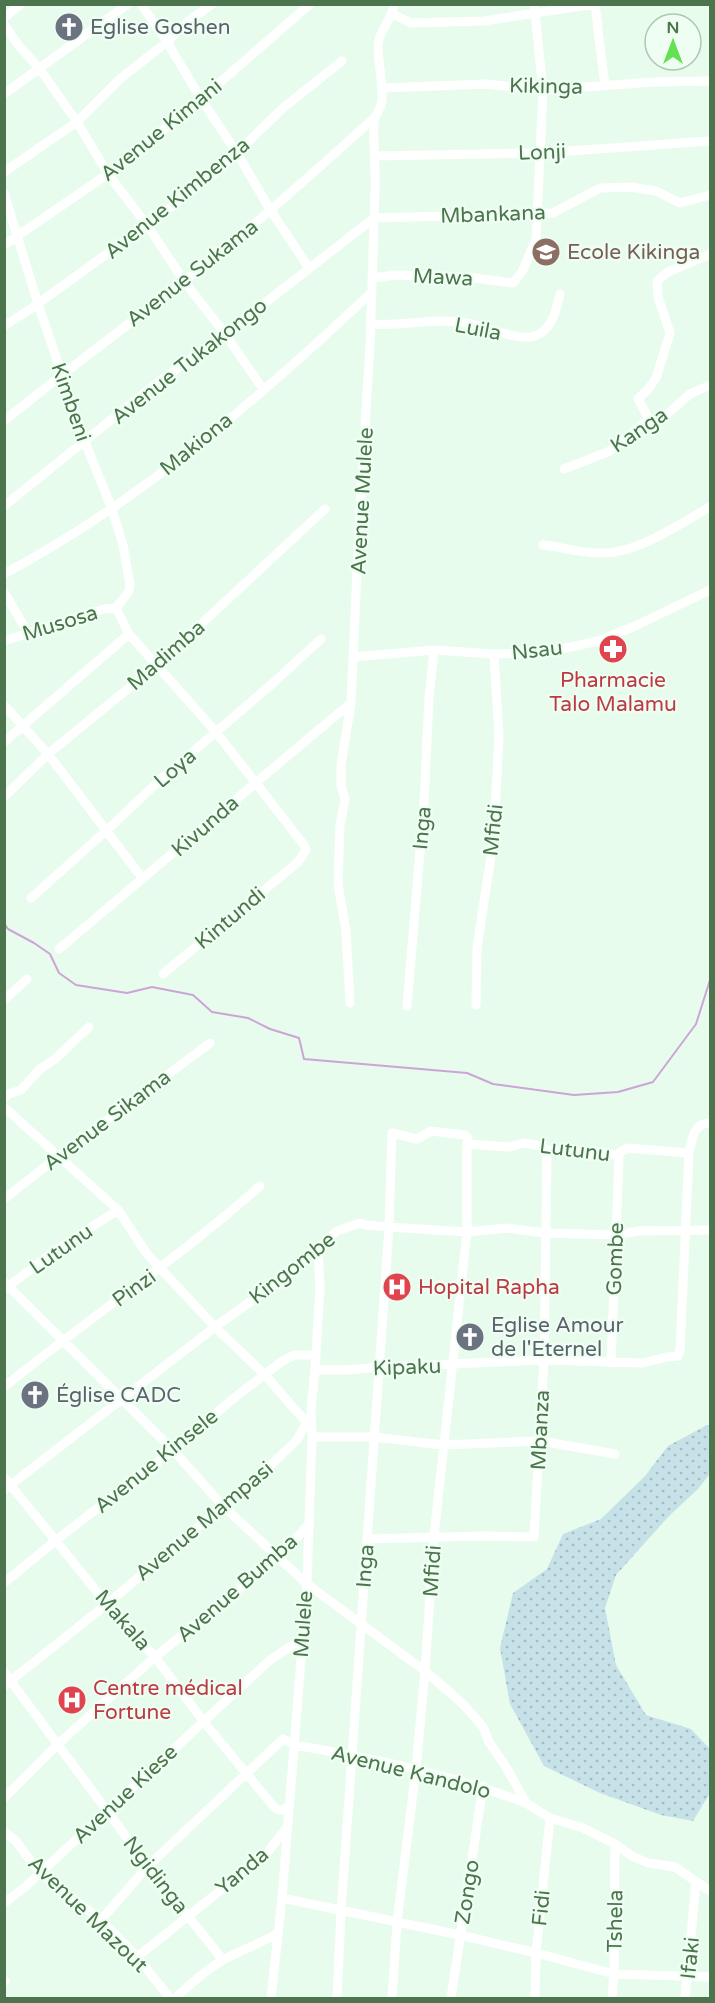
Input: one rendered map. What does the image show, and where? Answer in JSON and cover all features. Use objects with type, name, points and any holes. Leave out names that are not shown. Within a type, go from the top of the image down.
[{"type":"street","points":[[4,18],[21,4]]},
{"type":"street","points":[[4,94],[128,4]]},
{"type":"street","points":[[141,4],[309,268]]},
{"type":"street","points":[[4,172],[77,122],[121,78],[212,4]]},
{"type":"street","name":"Avenue Kimani","points":[[4,245],[108,174],[201,99],[310,4]]},
{"type":"street","points":[[393,9],[411,23],[484,21],[534,9],[594,4],[605,86]]},
{"type":"street","name":"Avenue Mulele","points":[[350,1003],[346,931],[338,884],[340,825],[345,799],[341,786],[341,765],[351,703],[377,180],[374,156],[374,118],[380,110],[382,88],[378,57],[379,39],[393,9]]},
{"type":"street","points":[[534,9],[543,90],[538,213]]},
{"type":"street","points":[[4,24],[19,46],[39,68],[77,122],[108,174],[147,225],[184,281],[225,334],[263,389]]},
{"type":"street","name":"Avenue Kimbenza","points":[[4,326],[38,304],[218,171],[283,108],[342,61]]},
{"type":"street","name":"Kikinga","points":[[382,88],[486,84],[543,90],[654,82],[711,81]]},
{"type":"street","name":"Avenue Sukama","points":[[4,421],[271,211],[374,118]]},
{"type":"street","name":"Lonji","points":[[374,156],[541,153],[711,141]]},
{"type":"street","name":"Mbankana","points":[[374,218],[553,213],[600,188],[631,187],[656,192],[680,203],[711,195]]},
{"type":"street","name":"Kimbeni","points":[[4,193],[38,304],[85,442],[112,509],[130,581],[129,591],[116,608]]},
{"type":"street","name":"Mawa","points":[[372,278],[396,275],[467,277],[513,283],[522,272],[534,248],[538,213]]},
{"type":"street","name":"Avenue Tukakongo","points":[[4,506],[153,386],[225,334],[374,218]]},
{"type":"street","points":[[649,420],[638,399],[656,378],[670,333],[658,297],[657,281],[668,272],[711,254]]},
{"type":"street","name":"Makiona","points":[[4,574],[64,540],[112,509],[189,452],[327,334],[371,293]]},
{"type":"street","name":"Luila","points":[[370,324],[386,326],[432,322],[464,323],[512,335],[535,336],[550,325],[560,294]]},
{"type":"street","name":"Kanga","points":[[564,469],[610,451],[649,420],[656,424],[690,394],[711,385]]},
{"type":"street","points":[[543,544],[599,554],[619,551],[662,536],[711,507]]},
{"type":"street","name":"Madimba","points":[[4,797],[48,754],[157,665],[325,509]]},
{"type":"street","name":"Nsau","points":[[353,657],[434,650],[494,654],[532,653],[598,641],[711,590]]},
{"type":"street","points":[[4,592],[28,633]]},
{"type":"street","points":[[116,608],[129,634],[256,781]]},
{"type":"street","name":"Musosa","points":[[6,641],[104,609],[116,608]]},
{"type":"street","points":[[4,742],[129,634]]},
{"type":"street","name":"Loya","points":[[31,898],[160,780],[321,639]]},
{"type":"street","name":"Inga","points":[[407,1006],[434,650]]},
{"type":"street","name":"Mfidi","points":[[476,1005],[477,948],[490,856],[499,737],[494,654]]},
{"type":"street","name":"Kivunda","points":[[59,949],[351,703]]},
{"type":"street","points":[[4,705],[48,754],[143,879]]},
{"type":"street","name":"Kintundi","points":[[163,975],[298,861],[305,848],[256,781]]},
{"type":"street","points":[[4,1000],[27,979]]},
{"type":"street","points":[[4,1099],[8,1094],[21,1089],[40,1069],[56,1059],[89,1027]]},
{"type":"street","name":"Avenue Sikama","points":[[4,1199],[210,1043]]},
{"type":"street","points":[[4,1107],[118,1210],[142,1246],[161,1269],[308,1419]]},
{"type":"street","points":[[686,1230],[689,1153],[695,1131],[700,1125],[711,1123]]},
{"type":"street","name":"Lutunu","points":[[392,1133],[417,1139],[431,1131],[465,1135],[468,1139],[467,1144],[509,1147],[524,1143],[541,1146],[547,1150],[576,1151],[588,1156],[596,1151],[619,1156],[620,1152],[628,1149],[689,1153]]},
{"type":"street","name":"Inga","points":[[337,1998],[389,1227],[392,1133]]},
{"type":"street","name":"Mfidi","points":[[392,1998],[397,1923],[416,1769],[425,1671],[434,1536],[466,1232],[467,1144]]},
{"type":"street","name":"Mbanza","points":[[434,1536],[534,1538],[544,1360],[547,1150]]},
{"type":"street","name":"Gombe","points":[[611,1363],[619,1156]]},
{"type":"street","name":"Pinzi","points":[[4,1387],[63,1339],[161,1269],[260,1186]]},
{"type":"street","name":"Lutunu","points":[[6,1286],[118,1210]]},
{"type":"street","name":"Kingombe","points":[[7,1484],[215,1326],[288,1274],[337,1231],[360,1222],[365,1225],[466,1232],[506,1228],[546,1233],[617,1235],[639,1231],[711,1230]]},
{"type":"street","name":"Kipaku","points":[[315,1370],[544,1360],[643,1363],[678,1356],[686,1230]]},
{"type":"street","name":"Mulele","points":[[272,1998],[307,1584],[312,1437],[308,1419],[315,1370],[320,1288],[318,1249]]},
{"type":"street","points":[[6,1286],[122,1398],[223,1506],[307,1584],[425,1671],[456,1698],[483,1727],[489,1742],[526,1803]]},
{"type":"street","name":"Avenue Kinsele","points":[[4,1583],[265,1375],[291,1357],[303,1354],[315,1355]]},
{"type":"street","name":"Avenue Mampasi","points":[[7,1679],[107,1604],[223,1506],[297,1440],[308,1419]]},
{"type":"street","points":[[312,1437],[374,1437],[443,1445],[541,1441],[615,1454]]},
{"type":"street","name":"Makala","points":[[7,1484],[107,1604],[155,1657],[204,1722],[278,1810],[289,1806]]},
{"type":"street","name":"Avenue Bumba","points":[[4,1798],[57,1745],[155,1657],[279,1557],[309,1524]]},
{"type":"street","points":[[367,1539],[434,1536]]},
{"type":"street","name":"Avenue Kiese","points":[[4,1903],[40,1873],[270,1660],[302,1639]]},
{"type":"street","name":"Ngidinga","points":[[7,1679],[148,1866],[223,1960]]},
{"type":"street","points":[[101,1920],[148,1866],[280,1740],[285,1739],[295,1745]]},
{"type":"street","name":"Avenue Kandolo","points":[[295,1745],[416,1769],[483,1786],[526,1803],[550,1818],[583,1828],[640,1860],[675,1867],[711,1891]]},
{"type":"street","name":"Zongo","points":[[450,1998],[483,1786]]},
{"type":"street","name":"Fidi","points":[[535,1998],[536,1953],[550,1818]]},
{"type":"street","name":"Yanda","points":[[138,1957],[266,1854],[288,1826]]},
{"type":"street","name":"Avenue Mazout","points":[[4,1832],[15,1840],[40,1873],[101,1920],[138,1957],[170,1998]]},
{"type":"street","name":"Tshela","points":[[612,1998],[615,1844]]},
{"type":"street","name":"Ifaki","points":[[685,1998],[696,1882]]},
{"type":"street","points":[[282,1898],[460,1935],[614,1974],[711,1977]]},
{"type":"street","points":[[175,1998],[223,1960],[262,1943],[278,1933]]},
{"type":"shaded area","points":[[710,1425],[709,1475],[616,1575],[605,1608],[616,1665],[646,1715],[691,1729],[710,1749],[710,1793],[693,1821],[661,1815],[600,1793],[544,1766],[510,1704],[500,1648],[513,1593],[547,1569],[563,1534],[601,1519],[645,1476],[668,1446]]},
{"type":"waterway","points":[[4,923],[8,929],[50,954],[59,973],[76,985],[127,993],[152,987],[193,995],[212,1012],[248,1018],[270,1029],[299,1038],[304,1059],[467,1073],[493,1084],[574,1095],[618,1092],[653,1082],[696,1024],[710,980]]},
{"type":"place","name":"Eglise Goshen","points":[[69,27]]},
{"type":"place","name":"Ecole Kikinga","points":[[546,252]]},
{"type":"place","name":"Pharmacie Talo Malamu","points":[[613,649]]},
{"type":"place","name":"Hopital Rapha","points":[[397,1287]]},
{"type":"place","name":"Eglise Amour de l'Eternel","points":[[470,1337]]},
{"type":"place","name":"Église CADC","points":[[35,1395]]},
{"type":"place","name":"Centre médical Fortune","points":[[72,1700]]}]
